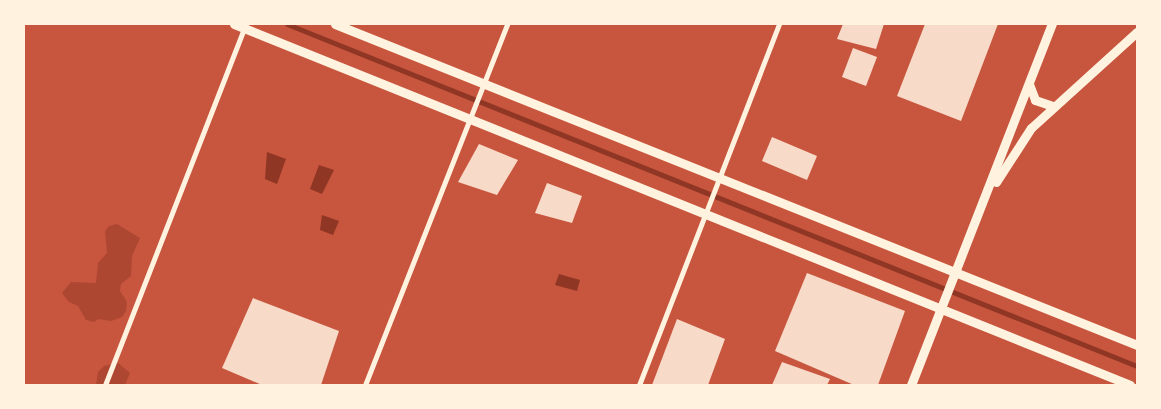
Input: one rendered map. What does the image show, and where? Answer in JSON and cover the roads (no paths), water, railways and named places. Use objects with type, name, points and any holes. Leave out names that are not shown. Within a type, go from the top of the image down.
[{"type":"street","points":[[234,24],[245,26],[469,119],[707,211],[941,309],[1130,385]]},
{"type":"street","points":[[335,24],[482,86],[718,181],[955,272],[1137,345]]},
{"type":"street","points":[[365,385],[507,24]]},
{"type":"street","points":[[639,385],[780,24]]},
{"type":"street","points":[[911,385],[1052,24]]},
{"type":"street","points":[[105,385],[245,26]]},
{"type":"street","points":[[982,204],[1012,155],[1052,106],[1137,32]]},
{"type":"street","points":[[1029,83],[1035,100],[1052,106]]},
{"type":"waterway","points":[[287,24],[1137,366]]}]
